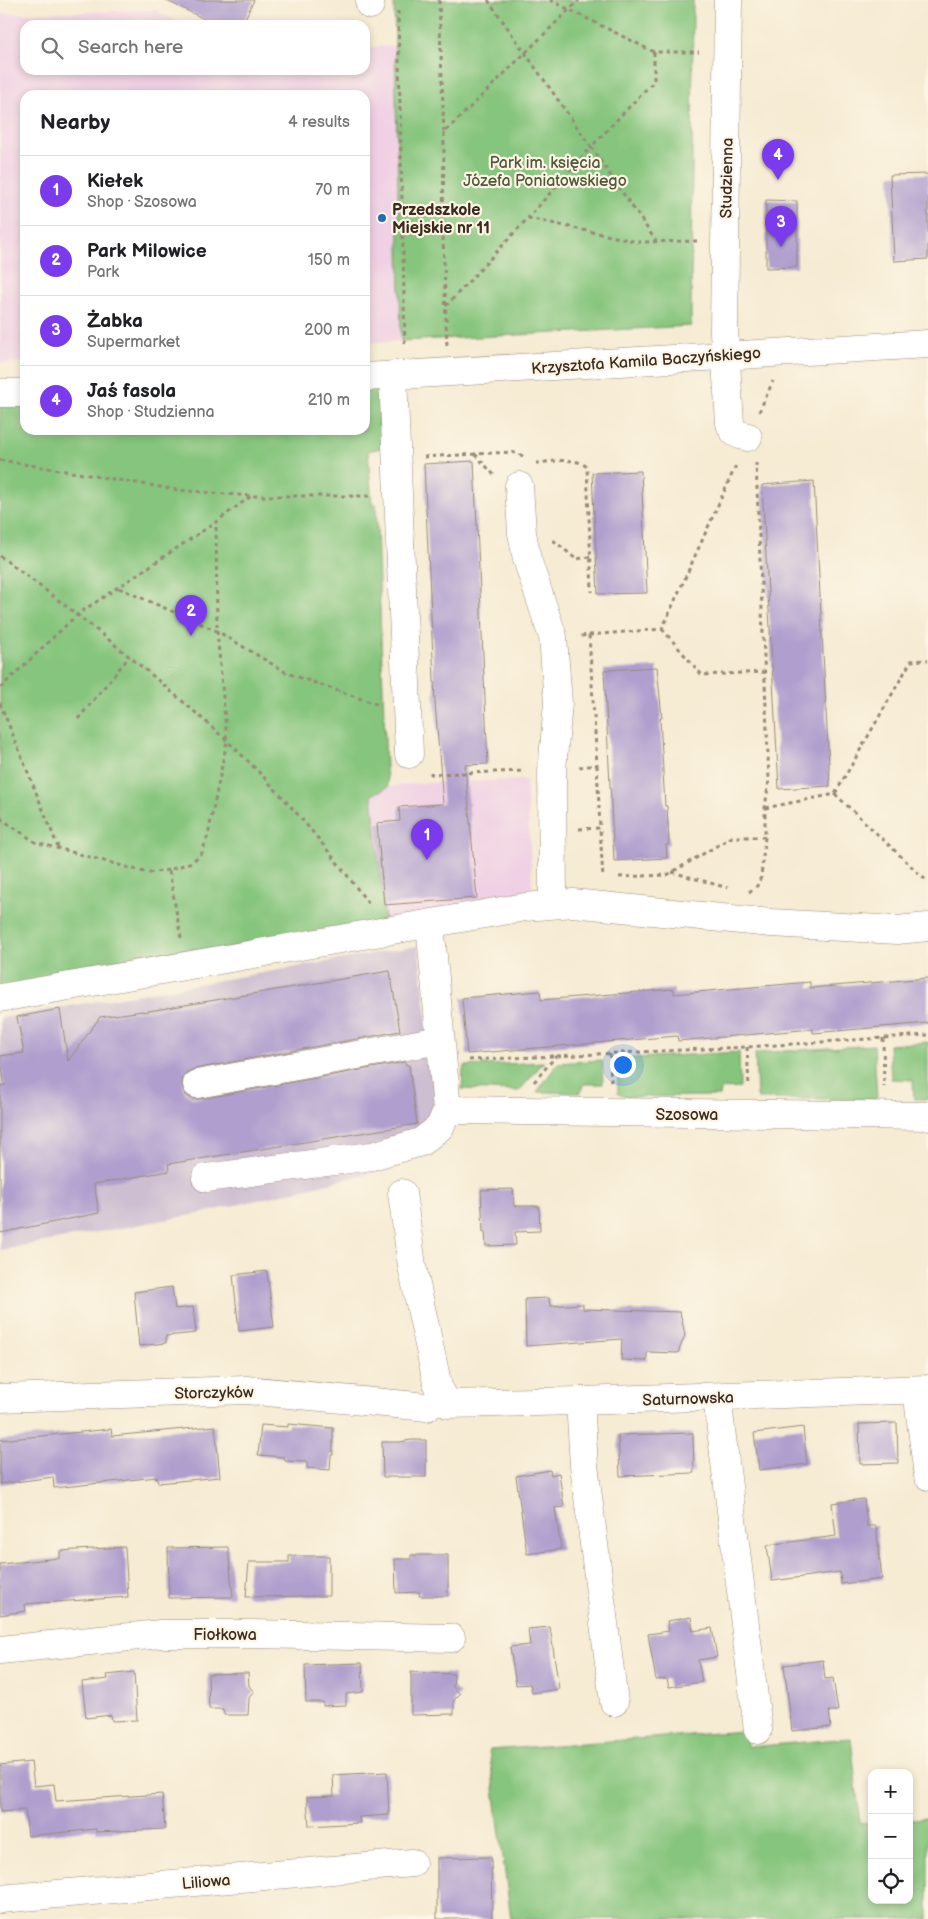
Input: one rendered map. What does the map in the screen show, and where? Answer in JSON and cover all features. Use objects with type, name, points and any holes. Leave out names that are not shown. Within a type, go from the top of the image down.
[{"type":"street","name":"Studzienna","points":[[728,0],[725,355],[731,429],[738,435],[748,437]]},
{"type":"street","name":"Krzysztofa Kamila Baczyńskiego","points":[[370,377],[928,344]]},
{"type":"street","points":[[400,375],[397,496],[406,704],[420,759]]},
{"type":"street","points":[[0,393],[20,392]]},
{"type":"street","points":[[520,486],[522,533],[527,559],[553,637],[558,703],[552,770],[553,904]]},
{"type":"street","points":[[0,998],[524,906],[573,903],[771,923],[897,930],[928,927]]},
{"type":"street","points":[[206,1178],[372,1156],[421,1142],[440,1127],[447,1110],[440,1050],[430,924]]},
{"type":"street","points":[[197,1084],[440,1050]]},
{"type":"street","name":"Szosowa","points":[[447,1110],[928,1116]]},
{"type":"street","points":[[402,1193],[412,1266],[438,1387],[437,1405]]},
{"type":"street","name":"Storczyków","points":[[0,1398],[246,1390],[437,1405]]},
{"type":"street","points":[[922,1390],[928,1476]]},
{"type":"street","name":"Saturnowska","points":[[437,1405],[922,1390]]},
{"type":"street","points":[[719,1397],[719,1413],[758,1730]]},
{"type":"street","points":[[580,1402],[584,1465],[614,1702]]},
{"type":"street","name":"Fiołkowa","points":[[0,1650],[160,1634],[451,1638]]},
{"type":"street","name":"Liliowa","points":[[0,1899],[412,1863]]},
{"type":"path","points":[[439,0],[444,133],[443,237],[447,349]]},
{"type":"path","points":[[488,0],[656,242]]},
{"type":"path","points":[[550,0],[654,52],[707,52]]},
{"type":"path","points":[[444,133],[579,0]]},
{"type":"path","points":[[399,24],[400,375]]},
{"type":"path","points":[[446,306],[591,147],[654,82],[654,52]]},
{"type":"path","points":[[528,218],[638,242],[699,241]]},
{"type":"path","points":[[662,629],[776,374]]},
{"type":"path","points":[[746,893],[757,886],[760,877],[769,780],[755,457],[748,437]]},
{"type":"path","points":[[418,458],[512,452],[527,458]]},
{"type":"path","points":[[0,460],[178,490],[251,496],[397,496]]},
{"type":"path","points":[[534,463],[574,461],[582,463],[587,467],[592,592]]},
{"type":"path","points":[[0,688],[78,614],[216,522],[251,496]]},
{"type":"path","points":[[0,818],[35,842],[148,873],[168,870],[192,862],[202,853],[208,835],[227,741],[217,631],[216,522]]},
{"type":"path","points":[[0,556],[78,614],[227,741],[288,803],[338,861],[387,930]]},
{"type":"path","points":[[118,588],[217,631],[286,673],[375,705],[406,704]]},
{"type":"path","points":[[553,637],[662,629]]},
{"type":"path","points":[[662,629],[702,675],[764,672]]},
{"type":"path","points":[[589,635],[603,878],[667,875],[732,837],[765,837]]},
{"type":"path","points":[[78,719],[129,657]]},
{"type":"path","points":[[765,808],[836,794],[911,661],[928,660]]},
{"type":"path","points":[[0,703],[58,848]]},
{"type":"path","points":[[420,759],[431,774],[552,770],[597,765]]},
{"type":"path","points":[[836,794],[928,882]]},
{"type":"path","points":[[553,829],[600,828]]},
{"type":"path","points":[[168,870],[186,966]]},
{"type":"path","points":[[440,1050],[748,1047],[928,1035]]},
{"type":"path","points":[[883,1038],[884,1116]]},
{"type":"path","points":[[748,1047],[750,1114]]},
{"type":"shaded area","name":"Przedszkole Miejskie nr 11","points":[[156,10],[174,20],[20,20],[20,75],[370,75],[370,47],[395,46],[401,341],[370,343],[370,90],[20,90],[20,362],[0,363],[0,14]]},
{"type":"shaded area","points":[[526,780],[533,896],[385,921],[372,795],[388,787],[422,783]]},
{"type":"shaded area","points":[[418,946],[438,1107],[422,1132],[377,1144],[379,1171],[203,1213],[0,1250],[0,1018]]},
{"type":"green space","name":"Park im. księcia Józefa Poniatowskiego","points":[[394,0],[693,0],[691,326],[401,341]]},
{"type":"green space","points":[[370,390],[377,390],[384,397],[386,438],[381,448],[368,451],[372,504],[376,504],[388,787],[372,795],[385,921],[0,994],[0,405],[20,405],[20,435],[370,435]]},
{"type":"green space","points":[[928,1042],[928,1099],[914,1099],[913,1080],[891,1079],[889,1045]]},
{"type":"green space","points":[[874,1045],[877,1099],[758,1099],[755,1053]]},
{"type":"green space","points":[[739,1052],[740,1088],[721,1089],[720,1096],[627,1097],[618,1094],[618,1059]]},
{"type":"green space","points":[[602,1060],[603,1084],[583,1084],[581,1093],[537,1092],[558,1063]]},
{"type":"green space","points":[[544,1062],[519,1091],[462,1089],[465,1066]]},
{"type":"green space","points":[[744,1731],[748,1747],[851,1738],[860,1823],[868,1822],[868,1904],[913,1904],[913,1819],[928,1818],[928,1919],[511,1919],[489,1750]]},
{"type":"building","points":[[165,0],[254,0],[244,20],[207,20]]},
{"type":"building","points":[[928,174],[928,259],[894,261],[890,175]]},
{"type":"building","points":[[766,200],[797,201],[797,267],[766,268]]},
{"type":"building","points":[[474,461],[488,764],[465,765],[477,898],[384,905],[377,823],[400,821],[399,807],[443,804],[435,702],[424,464]]},
{"type":"building","points":[[641,471],[647,593],[598,594],[592,473]]},
{"type":"building","points":[[814,481],[830,786],[779,789],[762,485]]},
{"type":"building","points":[[657,667],[662,718],[660,718],[669,844],[666,845],[667,858],[614,861],[604,670]]},
{"type":"building","points":[[390,971],[400,1031],[194,1069],[187,1072],[183,1078],[182,1086],[185,1094],[192,1099],[200,1099],[405,1062],[406,1065],[409,1065],[417,1124],[168,1164],[169,1171],[94,1184],[99,1213],[0,1233],[0,1086],[5,1085],[0,1056],[24,1053],[17,1017],[60,1009],[68,1061],[100,1017],[143,1012]]},
{"type":"building","points":[[928,978],[928,1023],[813,1033],[813,1029],[678,1041],[677,1036],[467,1054],[462,998],[540,991],[541,1000],[674,989],[674,994],[810,982],[810,988]]},
{"type":"building","points":[[513,1189],[514,1206],[539,1206],[540,1231],[515,1232],[516,1245],[486,1246],[485,1232],[483,1232],[481,1190]]},
{"type":"building","points":[[267,1271],[274,1327],[239,1331],[233,1275]]},
{"type":"building","points":[[172,1287],[175,1309],[193,1307],[196,1333],[166,1336],[166,1343],[139,1346],[134,1292]]},
{"type":"building","points":[[549,1298],[550,1306],[583,1304],[583,1309],[680,1312],[685,1335],[678,1353],[647,1352],[647,1361],[621,1360],[622,1339],[526,1346],[525,1299]]},
{"type":"building","points":[[897,1423],[898,1463],[860,1464],[859,1424]]},
{"type":"building","points":[[288,1424],[333,1428],[333,1455],[331,1455],[330,1470],[307,1468],[307,1462],[285,1461],[284,1457],[258,1455],[261,1425],[288,1427]]},
{"type":"building","points":[[215,1426],[220,1477],[158,1483],[157,1477],[54,1488],[53,1477],[0,1484],[0,1440],[111,1429],[112,1436]]},
{"type":"building","points":[[803,1427],[807,1464],[759,1470],[754,1433]]},
{"type":"building","points":[[693,1433],[694,1473],[620,1476],[618,1435]]},
{"type":"building","points":[[426,1440],[426,1477],[383,1477],[382,1442]]},
{"type":"building","points":[[550,1470],[551,1475],[559,1473],[564,1507],[555,1508],[561,1549],[527,1554],[516,1476]]},
{"type":"building","points":[[864,1499],[867,1526],[876,1526],[882,1579],[841,1584],[840,1572],[772,1581],[767,1545],[836,1536],[832,1503]]},
{"type":"building","points":[[125,1547],[128,1597],[25,1604],[26,1611],[0,1615],[0,1564],[60,1558],[60,1551]]},
{"type":"building","points":[[228,1547],[233,1597],[169,1598],[168,1548]]},
{"type":"building","points":[[411,1555],[448,1555],[448,1596],[419,1596],[420,1592],[396,1593],[395,1559],[411,1559]]},
{"type":"building","points":[[289,1556],[329,1556],[329,1596],[246,1597],[249,1562],[289,1562]]},
{"type":"building","points":[[691,1617],[693,1631],[712,1628],[717,1657],[698,1660],[702,1682],[669,1687],[667,1679],[656,1680],[648,1634],[669,1631],[667,1621]]},
{"type":"building","points":[[550,1627],[559,1689],[532,1693],[530,1684],[516,1685],[510,1647],[530,1645],[528,1629]]},
{"type":"building","points":[[823,1660],[825,1679],[833,1678],[838,1711],[829,1711],[831,1727],[792,1731],[784,1665]]},
{"type":"building","points":[[362,1663],[363,1692],[346,1694],[346,1705],[323,1706],[323,1702],[306,1702],[305,1665]]},
{"type":"building","points":[[134,1672],[137,1720],[112,1721],[111,1715],[86,1718],[82,1682],[108,1679],[107,1675]]},
{"type":"building","points":[[411,1672],[454,1674],[453,1687],[460,1694],[454,1700],[454,1714],[411,1715]]},
{"type":"building","points":[[248,1673],[249,1686],[254,1692],[249,1698],[248,1715],[224,1715],[223,1709],[209,1709],[208,1674]]},
{"type":"building","points":[[31,1762],[34,1786],[54,1784],[56,1801],[162,1794],[165,1829],[96,1832],[96,1829],[28,1836],[25,1810],[0,1812],[0,1765]]},
{"type":"building","points":[[387,1772],[389,1815],[359,1817],[360,1823],[309,1826],[307,1797],[334,1796],[333,1775]]},
{"type":"building","points":[[491,1857],[492,1919],[437,1919],[437,1858]]},
{"type":"place","name":"Jaś fasola","points":[[778,180]]},
{"type":"place","name":"Przedszkole Miejskie nr 11","points":[[382,218]]},
{"type":"place","name":"Żabka","points":[[781,247]]},
{"type":"place","name":"Park Milowice","points":[[191,636]]},
{"type":"place","name":"Kiełek","points":[[427,860]]}]
